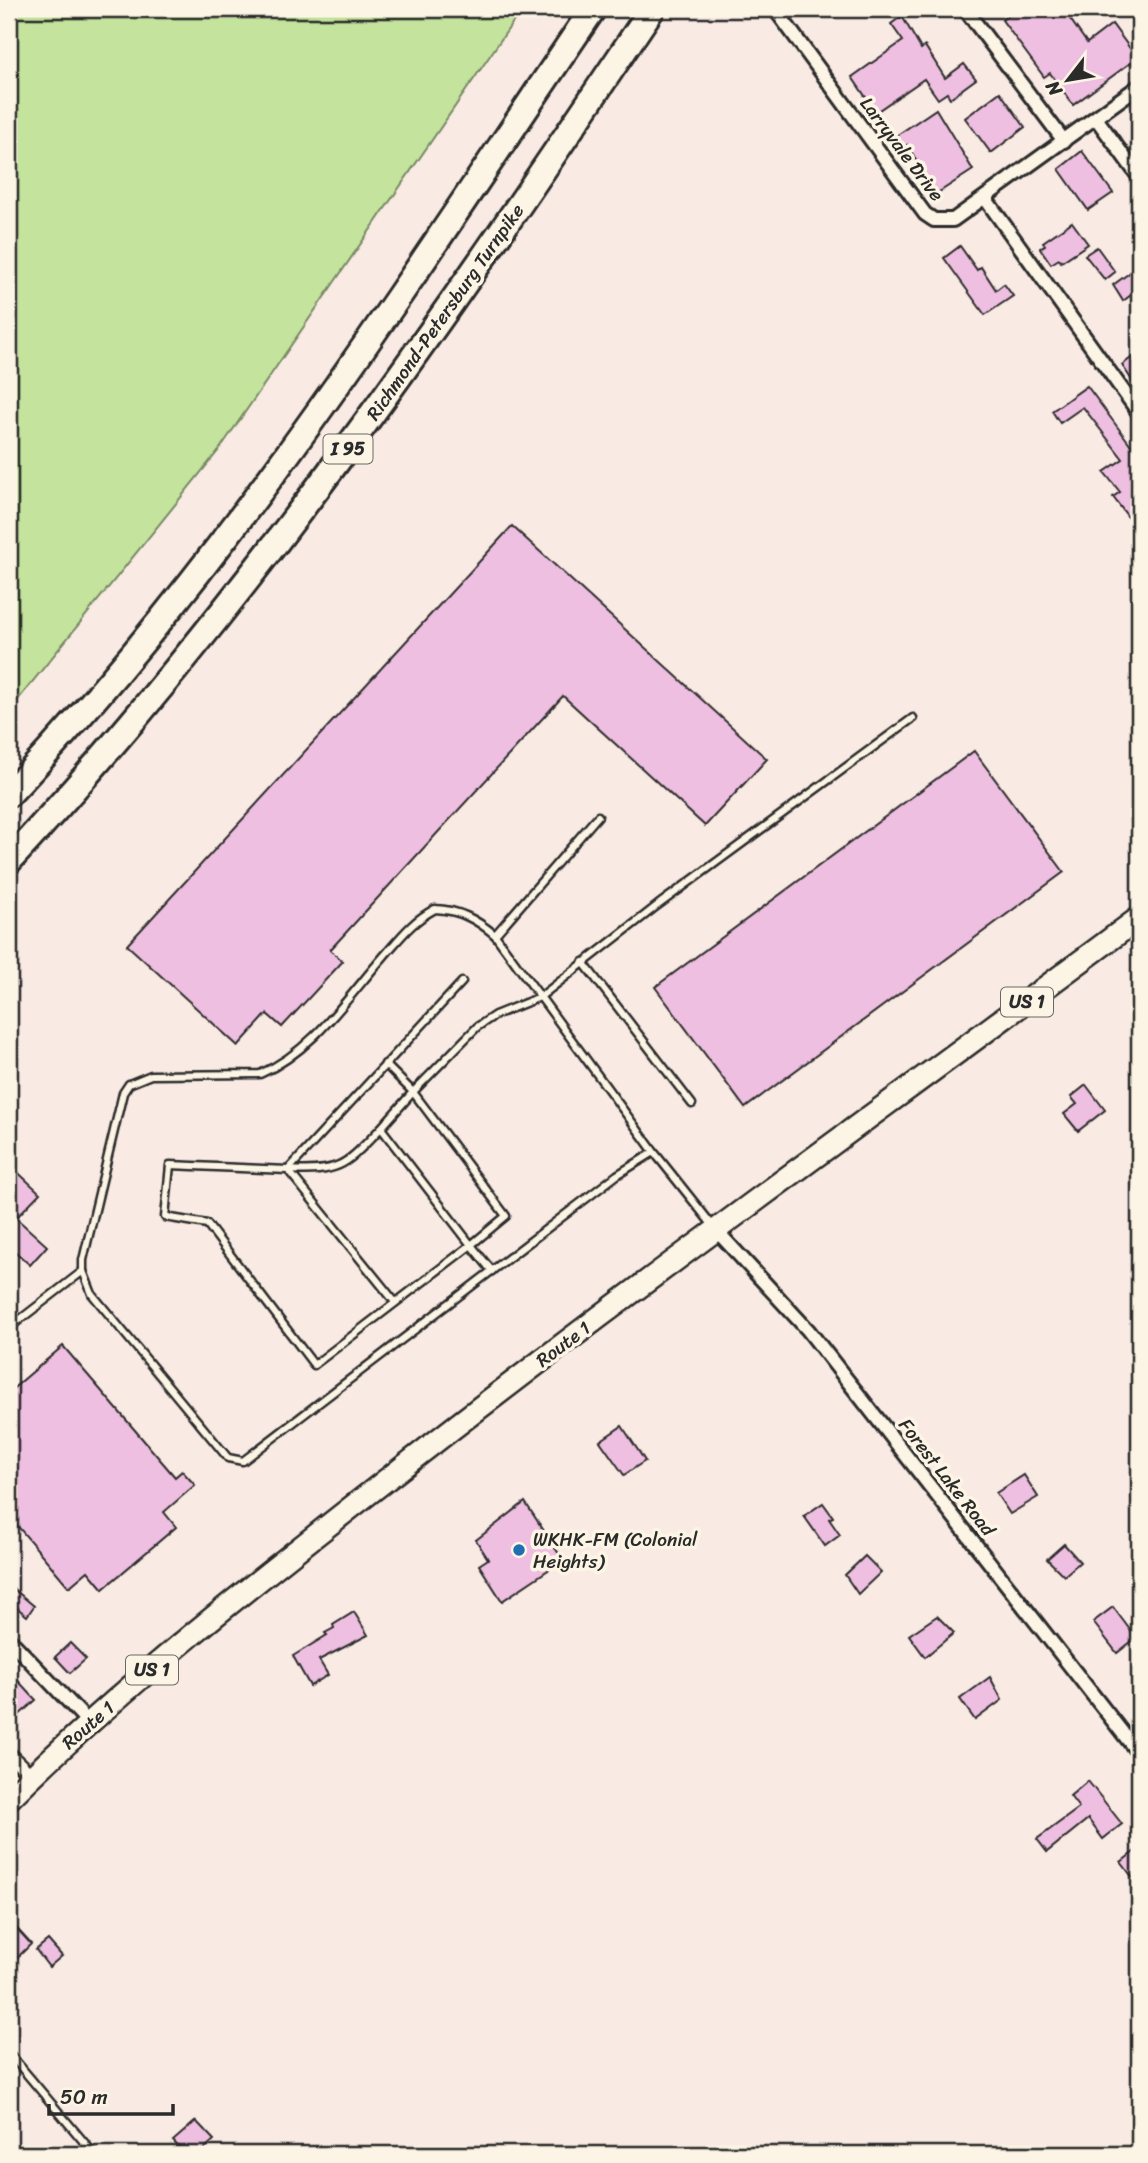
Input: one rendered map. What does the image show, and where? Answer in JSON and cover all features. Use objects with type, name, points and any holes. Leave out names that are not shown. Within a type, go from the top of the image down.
[{"type":"highway","name":"I 95","points":[[9,794],[131,654],[224,539],[343,378],[593,9]]},
{"type":"highway","name":"Richmond-Petersburg Turnpike","points":[[9,862],[83,782],[180,667],[284,536],[488,252],[652,9]]},
{"type":"main road","name":"Route 1","points":[[9,1799],[89,1723],[301,1547],[499,1392],[1139,918]]},
{"type":"street","name":"Larryvale Drive","points":[[775,9],[925,214],[934,220],[953,220],[1139,86]]},
{"type":"street","points":[[965,9],[1064,141]]},
{"type":"street","points":[[1096,118],[1139,177]]},
{"type":"street","points":[[985,198],[1139,413]]},
{"type":"street","name":"Forest Lake Road","points":[[716,1230],[808,1329],[1139,1754]]},
{"type":"street","points":[[9,1639],[89,1723]]},
{"type":"street","points":[[9,1754],[32,1776]]},
{"type":"lane","points":[[385,1064],[412,1092],[506,1216],[314,1365],[207,1224],[165,1217],[170,1166],[314,1172],[344,1165],[412,1092],[477,1027],[495,1015],[540,997],[583,962],[914,718]]},
{"type":"lane","points":[[495,935],[529,891],[598,816]]},
{"type":"lane","points":[[654,1152],[617,1175],[248,1457],[235,1461],[228,1458],[92,1294],[83,1272],[83,1260],[123,1093],[129,1084],[151,1075],[260,1074],[293,1057],[409,926],[435,909],[463,914],[495,935],[654,1152],[716,1230]]},
{"type":"lane","points":[[583,962],[692,1104]]},
{"type":"lane","points":[[288,1170],[462,982]]},
{"type":"lane","points":[[381,1128],[492,1271]]},
{"type":"lane","points":[[288,1170],[396,1302]]},
{"type":"lane","points":[[9,1328],[83,1272]]},
{"type":"lane","points":[[9,2053],[94,2154]]},
{"type":"green space","points":[[9,9],[522,9],[219,450],[9,711]]},
{"type":"building","points":[[1017,9],[1063,9],[1087,43],[1112,24],[1137,58],[1073,105],[1050,73],[1044,77],[1002,20]]},
{"type":"building","points":[[902,16],[921,49],[925,46],[945,78],[964,64],[976,79],[950,98],[947,93],[938,99],[924,79],[876,112],[852,77],[903,41],[891,24]]},
{"type":"building","points":[[1000,92],[1025,127],[991,153],[965,118]]},
{"type":"building","points":[[936,109],[973,170],[936,194],[934,189],[928,193],[918,177],[924,173],[907,145],[901,149],[893,138]]},
{"type":"building","points":[[1082,151],[1113,193],[1088,210],[1059,169]]},
{"type":"building","points":[[1072,222],[1088,244],[1061,262],[1059,259],[1051,264],[1040,248],[1045,245],[1043,242]]},
{"type":"building","points":[[960,246],[977,270],[981,267],[996,290],[1004,284],[1013,296],[985,315],[944,258]]},
{"type":"building","points":[[1097,247],[1115,272],[1105,280],[1085,255]]},
{"type":"building","points":[[1139,266],[1139,289],[1123,301],[1113,285]]},
{"type":"building","points":[[1139,352],[1139,391],[1122,365]]},
{"type":"building","points":[[1087,386],[1139,456],[1139,515],[1131,521],[1113,497],[1120,492],[1104,472],[1123,459],[1083,407],[1060,423],[1052,411]]},
{"type":"building","points":[[512,526],[767,759],[705,826],[563,696],[330,950],[343,961],[282,1027],[267,1014],[238,1046],[127,945]]},
{"type":"building","points":[[974,751],[1064,872],[745,1108],[655,987]]},
{"type":"building","points":[[1086,1085],[1105,1110],[1078,1131],[1064,1114],[1077,1104],[1071,1097]]},
{"type":"building","points":[[9,1164],[40,1193],[16,1218],[47,1246],[30,1265],[9,1246]]},
{"type":"building","points":[[63,1346],[175,1477],[182,1471],[195,1485],[164,1512],[176,1527],[103,1589],[88,1571],[69,1587],[9,1516],[9,1392]]},
{"type":"building","points":[[622,1426],[645,1461],[624,1475],[600,1441]]},
{"type":"building","points":[[1024,1475],[1038,1497],[1010,1514],[996,1493]]},
{"type":"building","name":"WKHK-FM (Colonial Heights)","points":[[525,1502],[563,1560],[502,1601],[479,1565],[488,1559],[476,1540]]},
{"type":"building","points":[[823,1503],[833,1517],[829,1519],[840,1535],[825,1546],[804,1516]]},
{"type":"building","points":[[1064,1544],[1080,1562],[1064,1576],[1047,1559]]},
{"type":"building","points":[[865,1556],[881,1572],[858,1594],[845,1575]]},
{"type":"building","points":[[9,1585],[34,1606],[27,1616],[9,1601]]},
{"type":"building","points":[[1113,1607],[1136,1638],[1117,1653],[1093,1622]]},
{"type":"building","points":[[354,1612],[368,1635],[319,1660],[328,1675],[310,1686],[293,1656],[327,1635],[325,1633],[334,1628],[333,1625]]},
{"type":"building","points":[[937,1616],[954,1633],[925,1657],[909,1635]]},
{"type":"building","points":[[70,1643],[86,1659],[70,1673],[55,1657]]},
{"type":"building","points":[[9,1671],[36,1700],[9,1724]]},
{"type":"building","points":[[990,1677],[1002,1700],[975,1720],[960,1699]]},
{"type":"building","points":[[1088,1781],[1122,1824],[1103,1839],[1088,1819],[1047,1852],[1037,1839],[1079,1808],[1070,1796]]},
{"type":"building","points":[[1139,1848],[1139,1886],[1121,1862]]},
{"type":"building","points":[[9,1920],[31,1944],[18,1957],[9,1948]]},
{"type":"building","points":[[48,1940],[62,1956],[49,1967],[36,1950]]},
{"type":"building","points":[[196,2121],[214,2140],[198,2154],[185,2154],[173,2141]]},
{"type":"place","name":"WKHK-FM (Colonial Heights)","points":[[519,1550]]}]
